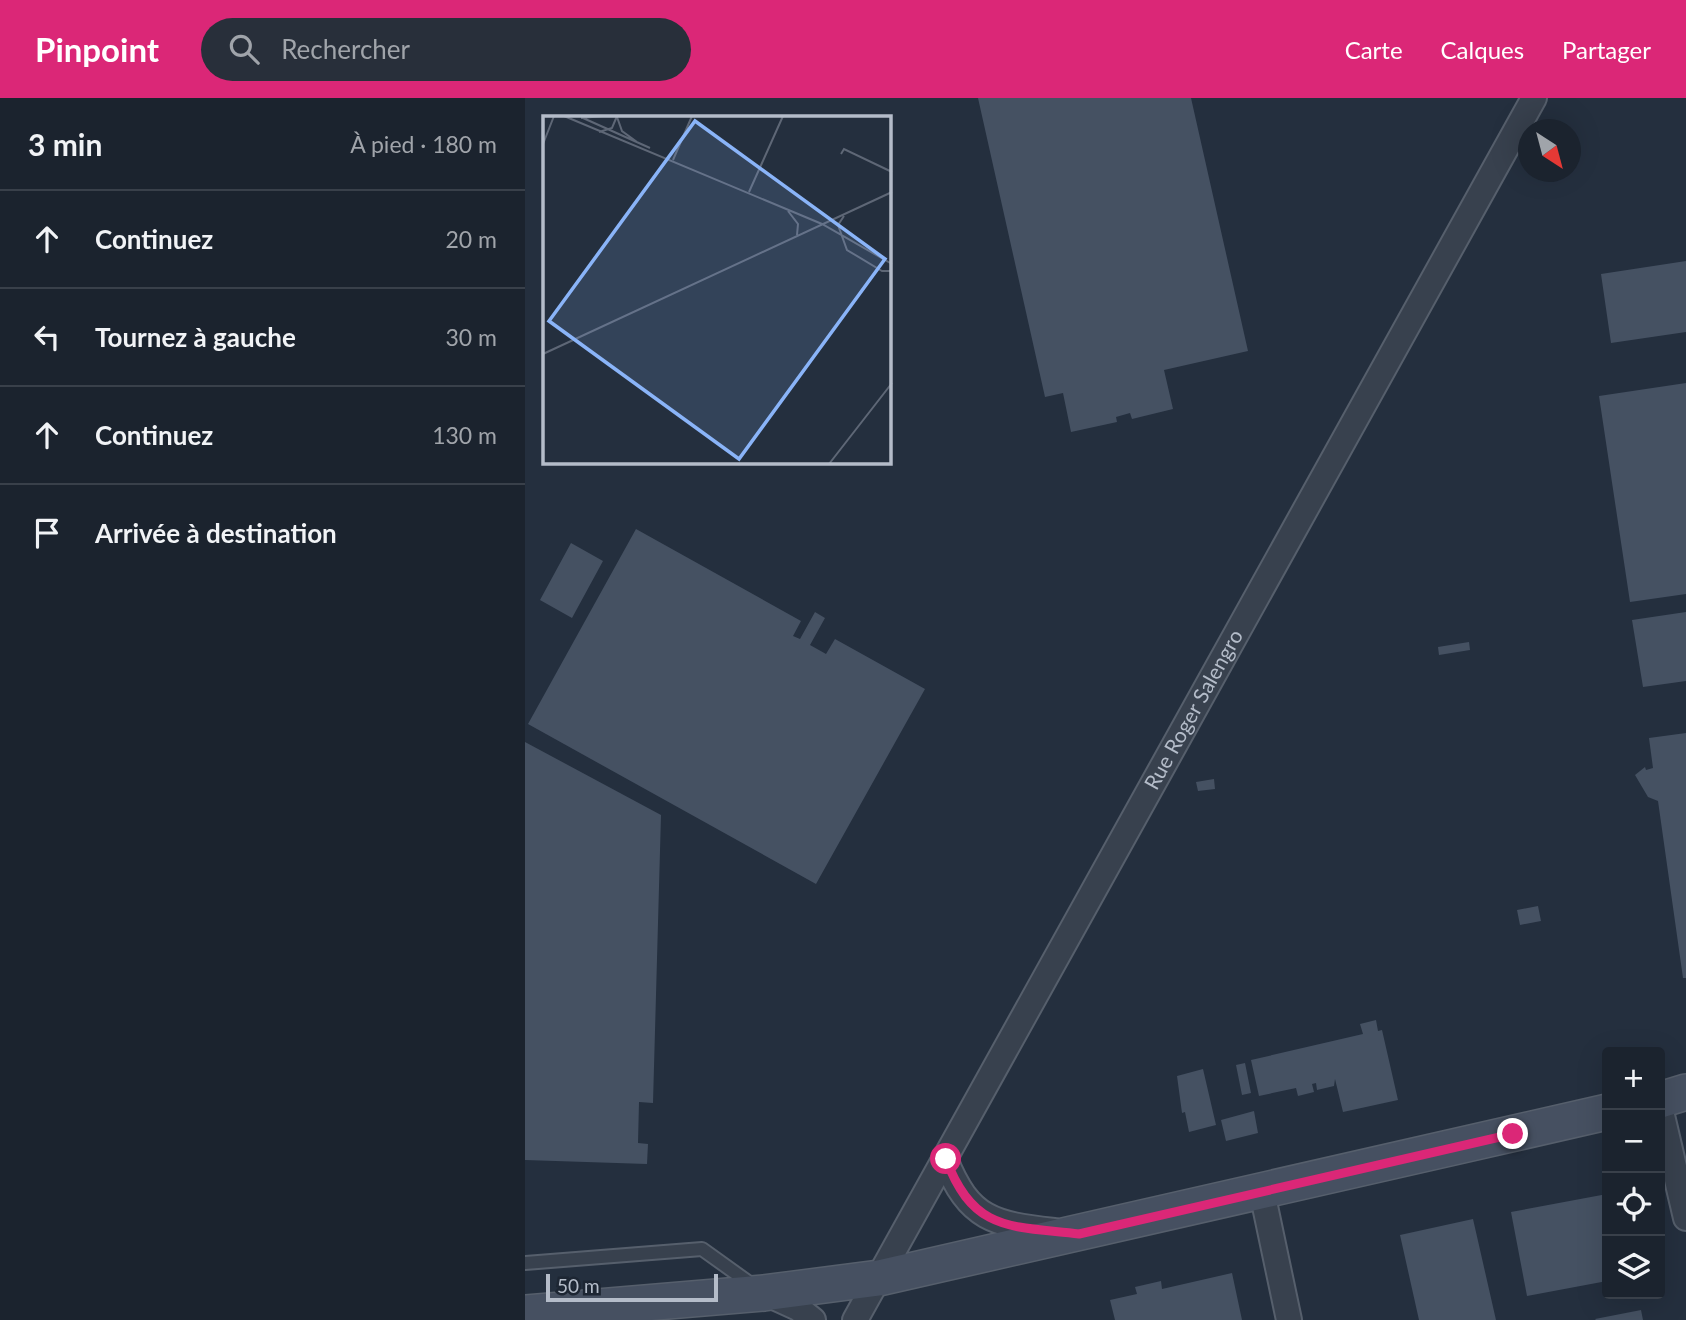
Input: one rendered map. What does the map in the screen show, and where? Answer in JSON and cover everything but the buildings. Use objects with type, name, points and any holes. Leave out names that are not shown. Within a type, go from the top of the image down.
[{"type":"street","name":"Rue Roger Salengro","points":[[855,1320],[1534,98]]},
{"type":"street","points":[[1665,1099],[1686,1094]]},
{"type":"street","points":[[1661,1110],[1686,1218]]},
{"type":"street","points":[[525,1314],[764,1293],[879,1278],[1602,1113]]},
{"type":"street","points":[[946,1159],[955,1184],[972,1208],[1006,1225],[1079,1234]]},
{"type":"street","points":[[1262,1192],[1289,1320]]},
{"type":"street","points":[[764,1293],[797,1308],[813,1320]]},
{"type":"lane","points":[[525,1263],[702,1249],[764,1293]]},
{"type":"route","points":[[946,1159],[955,1184],[972,1208],[1006,1225],[1079,1234],[1513,1134]]}]
